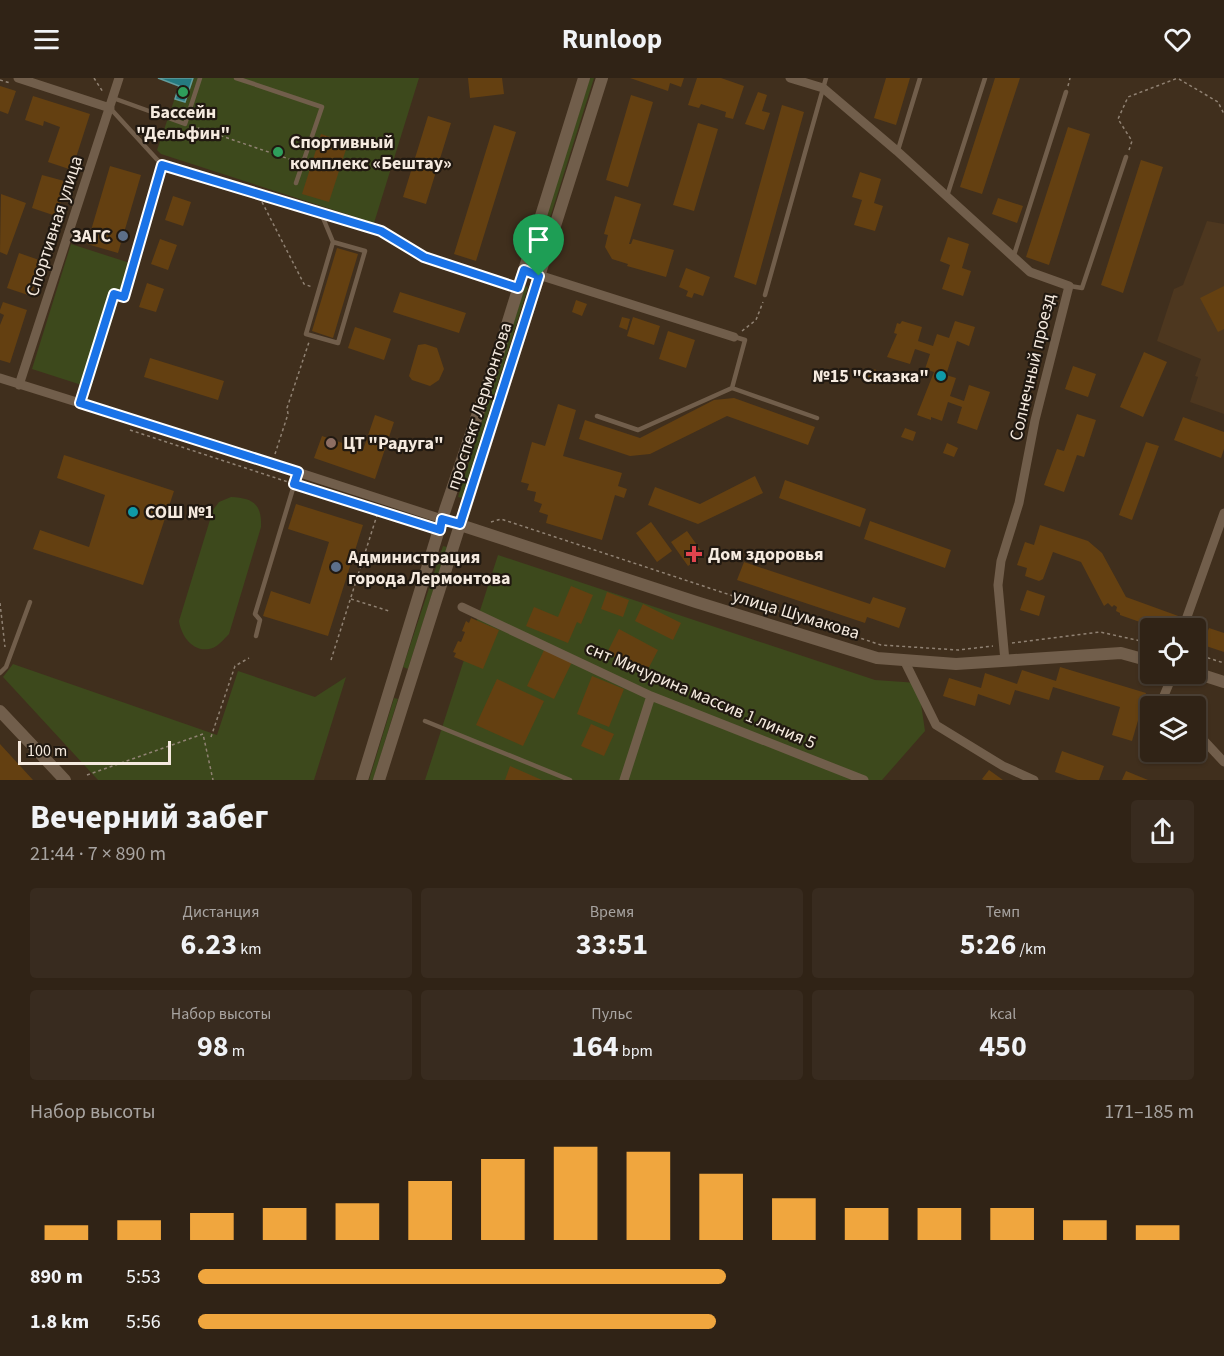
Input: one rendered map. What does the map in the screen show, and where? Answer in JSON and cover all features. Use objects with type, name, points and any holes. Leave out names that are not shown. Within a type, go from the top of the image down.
[{"type":"street","points":[[18,78],[109,100]]},
{"type":"street","name":"Спортивная улица","points":[[20,385],[109,100],[119,78]]},
{"type":"street","name":"проспект Лермонтова","points":[[362,780],[584,78]]},
{"type":"street","name":"проспект Лермонтова","points":[[379,780],[602,78]]},
{"type":"street","name":"Солнечный проезд","points":[[790,78],[823,88],[897,151],[1030,272],[1069,286],[1035,420],[1019,503],[1001,561],[998,585],[1005,661]]},
{"type":"street","points":[[524,270],[734,337]]},
{"type":"street","points":[[0,378],[298,472],[441,525]]},
{"type":"street","points":[[1187,618],[1224,513]]},
{"type":"street","name":"улица Шумакова","points":[[441,525],[460,524],[696,602],[877,658],[957,664],[1121,654],[1140,659]]},
{"type":"street","name":"снт Мичурина массив 1 линия 5","points":[[462,607],[651,696],[864,780]]},
{"type":"street","points":[[904,660],[936,724],[1003,766],[1034,780]]},
{"type":"street","points":[[1206,676],[1224,682]]},
{"type":"street","points":[[624,780],[651,696]]},
{"type":"street","points":[[0,711],[65,780]]},
{"type":"street","points":[[1206,743],[1224,762]]},
{"type":"lane","points":[[109,100],[185,124],[200,78]]},
{"type":"lane","points":[[236,78],[322,107],[296,183]]},
{"type":"lane","points":[[765,295],[826,78]]},
{"type":"lane","points":[[897,151],[920,78]]},
{"type":"lane","points":[[947,196],[985,78]]},
{"type":"lane","points":[[1013,257],[1066,92]]},
{"type":"lane","points":[[109,100],[162,165],[381,231],[424,257],[518,288]]},
{"type":"lane","points":[[1069,286],[1082,288],[1126,157]]},
{"type":"lane","points":[[80,403],[114,294],[124,297],[162,165]]},
{"type":"lane","points":[[321,213],[333,242],[306,334],[338,344],[365,251],[333,242]]},
{"type":"lane","points":[[732,388],[745,340],[734,337]]},
{"type":"lane","points":[[597,416],[638,430],[732,388],[817,418]]},
{"type":"lane","points":[[256,636],[260,620],[255,614],[298,472]]},
{"type":"lane","points":[[0,673],[6,667],[30,602]]},
{"type":"lane","points":[[425,721],[570,780]]},
{"type":"path","points":[[94,78],[109,100]]},
{"type":"path","points":[[1126,157],[1132,141],[1118,119],[1128,97],[1178,78],[1218,102],[1224,114]]},
{"type":"path","points":[[185,124],[303,164]]},
{"type":"path","points":[[257,194],[304,284]]},
{"type":"path","points":[[734,337],[756,320],[765,295]]},
{"type":"path","points":[[275,455],[288,414],[286,408],[311,335]]},
{"type":"path","points":[[129,429],[378,511],[441,525]]},
{"type":"path","points":[[331,660],[378,511]]},
{"type":"path","points":[[487,524],[501,519],[880,645],[958,650],[1100,632],[1140,641]]},
{"type":"path","points":[[350,599],[389,611]]},
{"type":"path","points":[[0,603],[6,667]]},
{"type":"path","points":[[1206,657],[1224,663]]},
{"type":"path","points":[[211,737],[235,666],[249,658]]},
{"type":"path","points":[[87,775],[203,734],[213,780]]},
{"type":"shaded area","points":[[1207,221],[1224,224],[1224,414],[1190,402],[1201,359],[1157,341],[1174,289],[1183,285]]},
{"type":"green space","name":"Спортивный комплекс «Бештау»","points":[[158,78],[419,78],[374,223],[161,154],[157,150],[179,86]]},
{"type":"green space","points":[[590,78],[594,78],[538,256],[534,255]]},
{"type":"green space","points":[[71,244],[130,263],[91,388],[32,369]]},
{"type":"green space","points":[[525,286],[528,287],[462,498],[458,497]]},
{"type":"green space","points":[[231,497],[246,499],[255,504],[260,513],[261,527],[229,634],[215,647],[197,648],[185,637],[179,621],[213,510],[219,502]]},
{"type":"green space","points":[[443,546],[447,547],[408,669],[403,667]]},
{"type":"green space","points":[[498,555],[875,680],[918,683],[925,731],[882,780],[425,780]]},
{"type":"green space","points":[[13,664],[217,735],[238,671],[315,697],[346,677],[314,780],[98,780],[3,677]]},
{"type":"green space","points":[[394,698],[398,699],[373,780],[369,780]]},
{"type":"water","name":"Бассейн \"Дельфин\"","points":[[158,78],[193,78],[185,102],[175,99],[179,86]]},
{"type":"building","points":[[468,78],[502,78],[504,94],[470,98]]},
{"type":"building","points":[[630,78],[684,78],[681,87],[670,83],[668,91]]},
{"type":"building","points":[[697,78],[721,78],[744,86],[733,119],[725,117],[726,112],[701,104],[699,108],[688,105]]},
{"type":"building","points":[[886,78],[910,78],[896,125],[874,118]]},
{"type":"building","points":[[995,78],[1020,78],[982,194],[960,187]]},
{"type":"building","points":[[0,86],[16,91],[8,114],[0,111]]},
{"type":"building","points":[[758,92],[767,95],[762,111],[770,113],[764,130],[745,124]]},
{"type":"building","points":[[631,95],[653,102],[628,187],[606,180]]},
{"type":"building","points":[[33,96],[90,114],[72,170],[48,162],[60,127],[44,121],[43,126],[25,120]]},
{"type":"building","points":[[782,105],[804,112],[756,285],[734,277]]},
{"type":"building","points":[[428,116],[451,123],[426,204],[403,197]]},
{"type":"building","points":[[698,123],[718,129],[694,211],[673,205]]},
{"type":"building","points":[[494,125],[516,132],[476,261],[454,254]]},
{"type":"building","points":[[1068,127],[1090,134],[1049,265],[1026,257]]},
{"type":"building","points":[[321,134],[348,143],[329,202],[302,194]]},
{"type":"building","points":[[1141,160],[1163,167],[1123,293],[1101,285]]},
{"type":"building","points":[[110,166],[141,175],[118,253],[87,244]]},
{"type":"building","points":[[860,172],[881,179],[874,203],[883,206],[875,231],[854,225],[862,200],[852,197]]},
{"type":"building","points":[[42,175],[68,182],[56,216],[32,208]]},
{"type":"building","points":[[1,194],[26,203],[7,255],[0,252]]},
{"type":"building","points":[[173,196],[191,202],[183,226],[165,220]]},
{"type":"building","points":[[615,196],[641,204],[629,244],[633,239],[674,250],[666,277],[627,266],[628,264],[612,259],[605,247],[608,235],[604,234]]},
{"type":"building","points":[[998,198],[1023,206],[1017,223],[992,214]]},
{"type":"building","points":[[948,237],[969,244],[962,268],[971,271],[963,296],[942,289],[950,265],[940,261]]},
{"type":"building","points":[[160,239],[177,245],[168,270],[151,264]]},
{"type":"building","points":[[337,248],[358,254],[333,338],[312,331]]},
{"type":"building","points":[[19,253],[42,261],[31,296],[7,288]]},
{"type":"building","points":[[686,268],[710,277],[703,296],[694,293],[692,298],[686,296],[688,291],[679,287]]},
{"type":"building","points":[[147,283],[164,289],[156,312],[139,307]]},
{"type":"building","points":[[1224,286],[1224,329],[1218,332],[1200,298]]},
{"type":"building","points":[[400,292],[466,313],[459,333],[393,312]]},
{"type":"building","points":[[576,300],[587,304],[582,316],[572,312]]},
{"type":"building","points":[[3,302],[27,310],[10,363],[0,360],[0,325],[4,315],[0,313],[0,310]]},
{"type":"building","points":[[622,317],[630,319],[627,330],[619,327]]},
{"type":"building","points":[[633,317],[660,326],[654,345],[627,336]]},
{"type":"building","name":"№15 \"Сказка\"","points":[[902,321],[922,327],[918,341],[933,346],[937,334],[949,338],[955,321],[975,327],[969,346],[957,341],[946,375],[956,378],[950,396],[964,401],[969,385],[990,392],[977,430],[957,423],[962,407],[948,402],[942,421],[917,415],[934,372],[925,369],[930,354],[915,349],[910,364],[887,357],[897,334],[894,333],[897,323],[900,324]]},
{"type":"building","points":[[355,327],[391,339],[384,360],[348,348]]},
{"type":"building","points":[[668,331],[695,340],[686,368],[659,359]]},
{"type":"building","points":[[425,344],[437,348],[444,369],[439,380],[430,386],[412,380],[409,376],[418,345]]},
{"type":"building","points":[[1144,352],[1167,362],[1143,417],[1120,407]]},
{"type":"building","points":[[150,358],[224,381],[218,400],[144,377]]},
{"type":"building","points":[[1073,366],[1096,374],[1088,397],[1065,389]]},
{"type":"building","points":[[875,369],[883,378],[874,385],[867,377]]},
{"type":"building","points":[[734,398],[815,427],[808,445],[727,416],[650,454],[630,456],[579,439],[585,420],[640,438],[714,400]]},
{"type":"building","points":[[558,404],[576,410],[563,456],[622,473],[618,486],[627,489],[624,498],[615,495],[602,540],[546,523],[548,515],[539,512],[542,504],[534,501],[536,492],[527,490],[529,484],[521,482],[532,442],[545,446]]},
{"type":"building","points":[[1077,414],[1096,420],[1084,457],[1077,455],[1064,492],[1044,485],[1057,449],[1064,451]]},
{"type":"building","name":"ЦТ \"Радуга\"","points":[[375,415],[394,422],[375,479],[314,458],[322,436],[363,450]]},
{"type":"building","points":[[1183,417],[1224,432],[1224,449],[1221,458],[1174,440]]},
{"type":"building","points":[[905,428],[916,432],[913,441],[901,437]]},
{"type":"building","points":[[1146,442],[1159,446],[1132,520],[1119,515]]},
{"type":"building","points":[[947,443],[958,448],[954,457],[943,453]]},
{"type":"building","name":"СОШ №1","points":[[64,455],[174,491],[143,585],[33,549],[40,530],[89,547],[105,495],[57,478]]},
{"type":"building","points":[[755,476],[763,493],[698,524],[648,505],[655,487],[700,504]]},
{"type":"building","points":[[785,480],[866,509],[860,527],[779,498]]},
{"type":"building","name":"Администрация города Лермонтова","points":[[296,504],[363,525],[328,636],[263,616],[271,591],[310,604],[329,542],[288,529]]},
{"type":"building","points":[[870,521],[951,550],[945,568],[864,539]]},
{"type":"building","points":[[651,522],[672,551],[657,562],[636,533]]},
{"type":"building","points":[[1040,525],[1088,541],[1102,553],[1126,597],[1181,618],[1140,618],[1140,622],[1120,615],[1114,605],[1112,607],[1108,603],[1104,606],[1081,562],[1053,552],[1043,579],[1039,581],[1025,576],[1027,568],[1017,565],[1025,542],[1034,545]]},
{"type":"building","points":[[687,531],[704,555],[688,566],[671,542]]},
{"type":"building","points":[[744,562],[870,604],[873,597],[906,608],[899,628],[867,617],[865,623],[737,580]]},
{"type":"building","points":[[571,586],[593,595],[581,624],[577,622],[568,643],[526,626],[534,607],[558,617]]},
{"type":"building","points":[[1027,590],[1045,596],[1039,616],[1020,610]]},
{"type":"building","points":[[607,592],[629,600],[623,617],[601,609]]},
{"type":"building","points":[[643,604],[681,623],[673,640],[635,621]]},
{"type":"building","points":[[471,618],[499,630],[483,669],[454,657],[456,653],[453,652],[465,632],[462,631],[466,621],[469,623]]},
{"type":"building","points":[[1209,628],[1224,633],[1224,652],[1206,646]]},
{"type":"building","points":[[619,629],[658,650],[646,673],[607,653]]},
{"type":"building","points":[[545,648],[572,662],[554,699],[527,686]]},
{"type":"building","points":[[1060,667],[1146,693],[1145,696],[1140,696],[1140,714],[1132,741],[1112,735],[1120,707],[1053,687],[1049,700],[1015,690],[1010,705],[978,694],[975,706],[943,696],[949,678],[981,688],[985,673],[1017,684],[1022,670],[1056,681]]},
{"type":"building","points":[[592,676],[624,689],[609,727],[577,714]]},
{"type":"building","points":[[497,679],[544,701],[523,746],[476,725]]},
{"type":"building","points":[[591,724],[614,734],[604,756],[581,746]]},
{"type":"building","points":[[0,744],[33,780],[0,780]]},
{"type":"building","points":[[1062,751],[1104,766],[1099,780],[1078,780],[1055,772]]},
{"type":"building","points":[[510,766],[542,780],[505,780]]},
{"type":"building","points":[[989,770],[1003,780],[982,779]]},
{"type":"building","points":[[1126,771],[1148,780],[1122,780]]},
{"type":"place","name":"Бассейн \"Дельфин\"","points":[[183,92]]},
{"type":"place","name":"Спортивный комплекс «Бештау»","points":[[278,152]]},
{"type":"place","name":"ЗАГС","points":[[123,236]]},
{"type":"place","name":"№15 \"Сказка\"","points":[[941,376]]},
{"type":"place","name":"ЦТ \"Радуга\"","points":[[331,443]]},
{"type":"place","name":"СОШ №1","points":[[133,512]]},
{"type":"place","name":"Дом здоровья","points":[[694,554]]},
{"type":"place","name":"Администрация города Лермонтова","points":[[336,567]]},
{"type":"route","points":[[162,165],[381,231],[424,257],[518,288],[524,270],[539,276],[460,524],[442,519],[440,530],[294,484],[298,472],[80,403],[114,294],[124,297],[162,165]]}]
